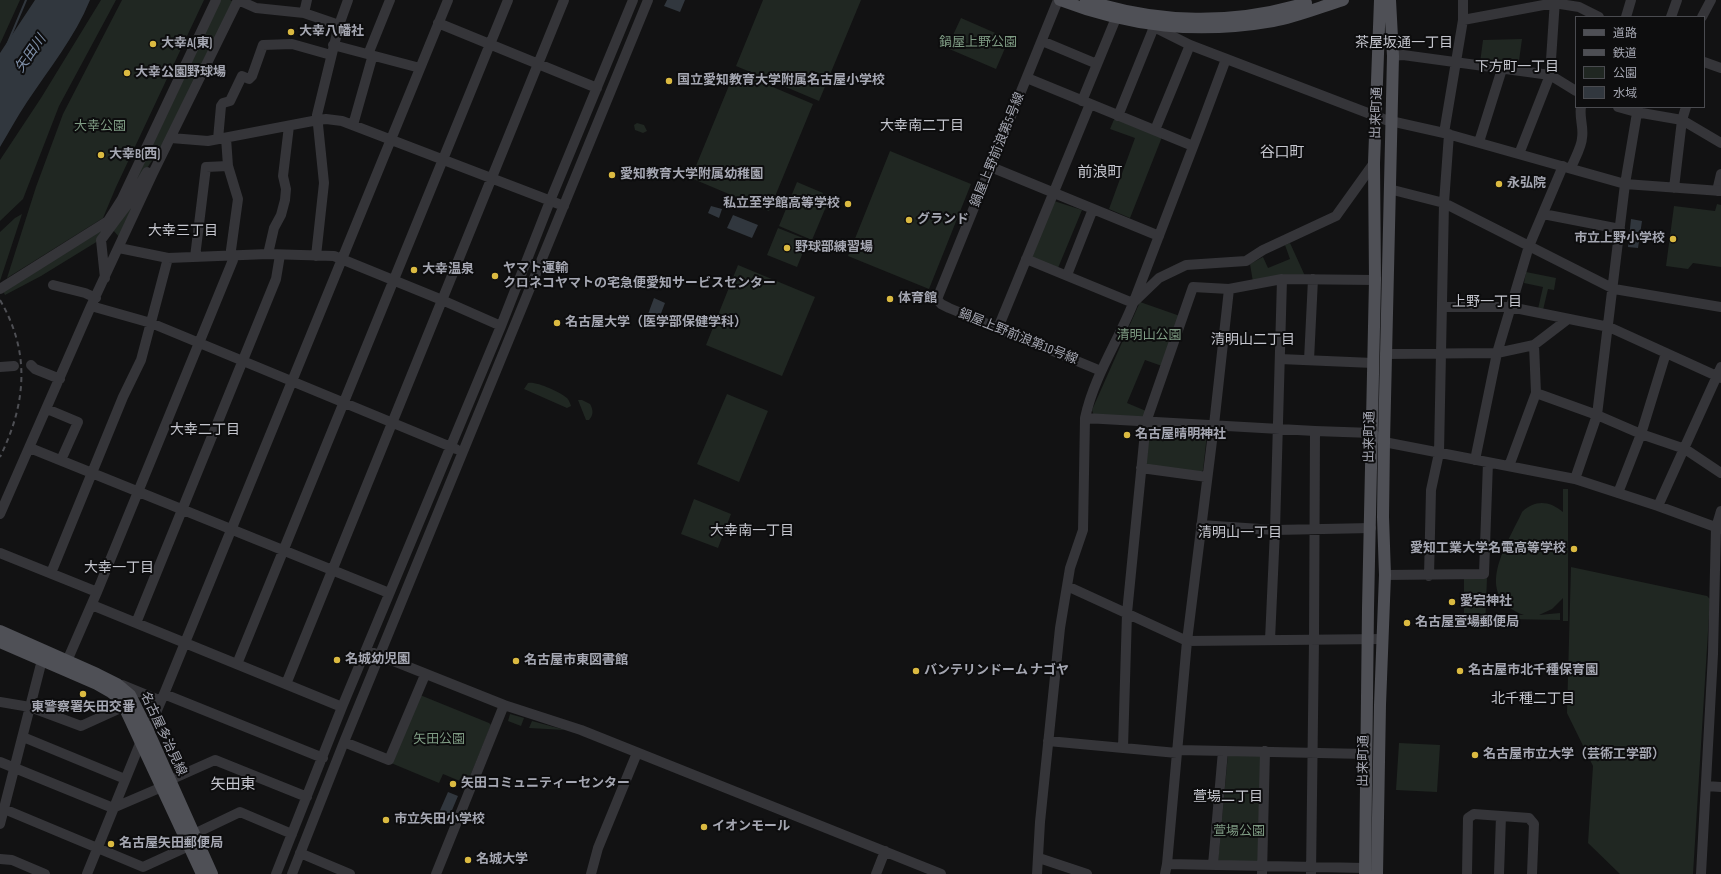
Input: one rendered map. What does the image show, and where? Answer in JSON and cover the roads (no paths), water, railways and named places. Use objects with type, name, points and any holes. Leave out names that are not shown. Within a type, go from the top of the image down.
[{"type":"main road","points":[[1059,0],[1090,12],[1116,18],[1149,22],[1172,27],[1234,27],[1274,21],[1343,0]]},
{"type":"main road","points":[[1086,0],[1127,11],[1149,22],[1175,19],[1238,17],[1297,6],[1316,0]]},
{"type":"main road","name":"出来町通","points":[[1365,871],[1375,280],[1374,163],[1380,0]]},
{"type":"main road","name":"出来町通","points":[[1377,874],[1382,639],[1385,575],[1382,517],[1385,354],[1393,56],[1390,0]]},
{"type":"main road","name":"名古屋多治見線","points":[[0,632],[112,682],[130,695],[148,731],[189,846],[202,874]]},
{"type":"main road","name":"名古屋多治見線","points":[[0,642],[111,692],[121,700],[141,741],[194,834],[212,874]]},
{"type":"street","points":[[105,278],[101,240],[122,199],[216,0]]},
{"type":"street","points":[[0,514],[153,173],[238,0],[256,8],[304,13],[339,25]]},
{"type":"street","points":[[304,13],[307,0]]},
{"type":"street","points":[[316,256],[324,183],[317,115],[332,50],[348,0]]},
{"type":"street","points":[[353,125],[372,58],[369,52],[390,0]]},
{"type":"street","points":[[87,874],[141,741],[148,731],[163,697],[448,0]]},
{"type":"street","points":[[237,664],[508,0]]},
{"type":"street","points":[[286,684],[564,0]]},
{"type":"street","points":[[276,874],[342,708],[501,326],[550,201],[633,0]]},
{"type":"street","points":[[292,874],[344,742],[648,0]]},
{"type":"street","name":"鍋屋上野前浪第5号線","points":[[937,299],[1059,0]]},
{"type":"street","points":[[1430,576],[1431,490],[1439,453],[1444,203],[1447,133],[1463,20],[1463,0]]},
{"type":"street","points":[[1626,16],[1631,0]]},
{"type":"street","points":[[1671,16],[1677,0]]},
{"type":"street","points":[[1703,16],[1711,0]]},
{"type":"street","points":[[1463,20],[1554,1],[1579,7],[1597,16]]},
{"type":"street","points":[[1519,154],[1550,75],[1554,1]]},
{"type":"street","points":[[998,328],[1054,193],[1086,102],[1097,64],[1116,18]]},
{"type":"street","points":[[1118,116],[1149,22],[1190,45],[1226,60],[1391,121],[1447,133],[1625,184],[1719,191],[1721,174]]},
{"type":"street","points":[[438,23],[597,88]]},
{"type":"street","points":[[1042,41],[1097,64]]},
{"type":"street","points":[[67,661],[92,605],[233,260],[231,250],[238,199],[228,166],[222,138],[221,106],[223,103],[230,101],[242,76],[249,79],[252,76],[264,45],[292,44],[370,54],[420,68]]},
{"type":"street","points":[[1156,130],[1190,45]]},
{"type":"street","points":[[1393,56],[1403,55],[1550,75],[1575,90]]},
{"type":"street","points":[[1037,874],[1048,741],[1060,628],[1070,568],[1083,530],[1085,418],[1101,371],[1133,303],[1226,60]]},
{"type":"street","points":[[1705,62],[1721,68]]},
{"type":"street","points":[[1479,142],[1502,69]]},
{"type":"street","points":[[1027,78],[1193,146]]},
{"type":"street","points":[[1475,460],[1497,353],[1510,307],[1529,246],[1543,214],[1582,140],[1581,108]]},
{"type":"street","points":[[1674,188],[1682,120],[1686,108]]},
{"type":"street","points":[[1575,479],[1597,415],[1614,289],[1625,184],[1637,109],[1682,120],[1721,143]]},
{"type":"street","points":[[0,289],[111,221],[128,204],[163,145],[171,138],[208,141],[318,120],[333,120],[353,125],[564,206]]},
{"type":"street","points":[[268,254],[274,228],[281,216],[285,200],[284,170],[289,126]]},
{"type":"street","points":[[1133,303],[1159,278],[1186,265],[1246,261],[1263,250],[1336,216],[1374,163]]},
{"type":"street","points":[[195,257],[206,167],[228,166]]},
{"type":"street","points":[[991,167],[1158,236]]},
{"type":"street","points":[[1389,189],[1444,203],[1614,289],[1721,307]]},
{"type":"street","points":[[1067,275],[1093,209]]},
{"type":"street","points":[[1543,214],[1620,229]]},
{"type":"street","points":[[119,248],[168,258],[268,254],[334,256],[342,258],[501,326]]},
{"type":"street","points":[[136,623],[276,279],[280,255]]},
{"type":"street","points":[[51,573],[123,396],[141,360],[168,258]]},
{"type":"street","points":[[1026,259],[1133,303]]},
{"type":"street","points":[[1123,748],[1127,613],[1146,422],[1193,287],[1229,289],[1282,278],[1375,280]]},
{"type":"street","points":[[1270,640],[1275,530],[1282,278]]},
{"type":"street","points":[[1309,360],[1313,279]]},
{"type":"street","points":[[53,285],[85,293],[94,302],[199,342],[392,421],[463,452]]},
{"type":"street","points":[[1229,289],[1214,425],[1186,641],[1178,751],[1166,869],[1213,865],[1262,870],[1365,871]]},
{"type":"street","name":"鍋屋上野前浪第10号線","points":[[937,299],[949,308],[1101,371]]},
{"type":"street","points":[[1442,307],[1510,307],[1609,327],[1666,353],[1720,374],[1658,506]]},
{"type":"street","points":[[1385,354],[1497,353],[1534,345],[1568,319]]},
{"type":"street","points":[[1509,466],[1536,393],[1534,345]]},
{"type":"street","points":[[1618,493],[1641,434],[1666,353]]},
{"type":"street","points":[[1280,359],[1373,363]]},
{"type":"street","points":[[31,365],[35,370],[60,379]]},
{"type":"street","points":[[0,367],[14,366]]},
{"type":"street","points":[[1536,393],[1597,415],[1641,434],[1685,449],[1721,473]]},
{"type":"street","points":[[47,409],[78,422],[61,460]]},
{"type":"street","points":[[1085,418],[1314,432],[1372,433],[1384,442],[1575,479],[1658,506],[1718,528]]},
{"type":"street","points":[[1311,870],[1315,528],[1314,432]]},
{"type":"street","points":[[30,448],[182,508],[389,594]]},
{"type":"street","points":[[1385,575],[1430,576],[1484,574],[1488,462]]},
{"type":"street","points":[[1141,468],[1207,477]]},
{"type":"street","points":[[1701,874],[1706,786],[1717,654],[1718,528],[1721,511]]},
{"type":"street","points":[[1201,525],[1275,530],[1371,528]]},
{"type":"street","points":[[0,553],[97,592]]},
{"type":"street","points":[[1067,586],[1186,641],[1382,639]]},
{"type":"street","points":[[92,605],[342,708]]},
{"type":"street","points":[[366,650],[425,675],[504,705],[581,730],[885,851],[935,873]]},
{"type":"street","points":[[0,824],[42,660]]},
{"type":"street","points":[[344,742],[389,760],[425,675]]},
{"type":"street","points":[[112,682],[163,697],[323,758]]},
{"type":"street","points":[[0,702],[30,707],[81,726],[124,706]]},
{"type":"street","points":[[436,874],[504,705]]},
{"type":"street","points":[[22,737],[125,779]]},
{"type":"street","points":[[1048,741],[1123,748],[1178,751],[1265,751],[1366,754]]},
{"type":"street","points":[[1213,865],[1223,751]]},
{"type":"street","points":[[1262,870],[1265,751]]},
{"type":"street","points":[[591,874],[598,848],[637,752]]},
{"type":"street","points":[[0,762],[113,808],[215,760],[307,797]]},
{"type":"street","points":[[1706,786],[1721,786]]},
{"type":"street","points":[[4,809],[143,867],[189,846]]},
{"type":"street","points":[[194,834],[240,812],[292,834]]},
{"type":"street","points":[[1466,874],[1468,818],[1474,814],[1529,818],[1534,824],[1532,874]]},
{"type":"street","points":[[1499,874],[1501,816]]},
{"type":"street","points":[[876,874],[885,851]]},
{"type":"street","points":[[300,853],[350,874]]},
{"type":"street","points":[[1039,858],[1087,874]]},
{"type":"street","points":[[0,859],[12,860],[45,874]]},
{"type":"water","name":"矢田川","points":[[35,0],[90,0],[77,27],[23,108],[0,147],[0,53]]},
{"type":"water","points":[[667,0],[685,0],[680,12],[664,6]]},
{"type":"water","points":[[711,206],[722,209],[719,218],[708,213]]},
{"type":"water","points":[[733,215],[758,225],[752,238],[727,228]]},
{"type":"water","points":[[1631,219],[1642,221],[1638,248],[1628,247]]},
{"type":"water","points":[[654,298],[665,303],[655,329],[644,325]]},
{"type":"water","points":[[448,792],[458,796],[447,822],[437,817]]},
{"type":"waterway","points":[[7,45],[26,0]]},
{"type":"railway","points":[[0,300],[17,339],[21,378],[20,398],[15,418],[9,437],[0,457]]},
{"type":"place","name":"大幸八幡社","points":[[291,32]]},
{"type":"place","name":"大幸A(東)","points":[[153,44]]},
{"type":"place","name":"大幸公園野球場","points":[[127,73]]},
{"type":"place","name":"国立愛知教育大学附属名古屋小学校","points":[[669,81]]},
{"type":"place","name":"大幸B(西)","points":[[101,155]]},
{"type":"place","name":"愛知教育大学附属幼稚園","points":[[612,175]]},
{"type":"place","name":"永弘院","points":[[1499,184]]},
{"type":"place","name":"私立至学館高等学校","points":[[848,204]]},
{"type":"place","name":"グランド","points":[[909,220]]},
{"type":"place","name":"市立上野小学校","points":[[1673,239]]},
{"type":"place","name":"野球部練習場","points":[[787,248]]},
{"type":"place","name":"大幸温泉","points":[[414,270]]},
{"type":"place","name":"ヤマト運輸 クロネコヤマトの宅急便愛知サービスセンター","points":[[495,276]]},
{"type":"place","name":"体育館","points":[[890,299]]},
{"type":"place","name":"名古屋大学（医学部保健学科）","points":[[557,323]]},
{"type":"place","name":"名古屋晴明神社","points":[[1127,435]]},
{"type":"place","name":"愛知工業大学名電高等学校","points":[[1574,549]]},
{"type":"place","name":"愛宕神社","points":[[1452,602]]},
{"type":"place","name":"名古屋萱場郵便局","points":[[1407,623]]},
{"type":"place","name":"名城幼児園","points":[[337,660]]},
{"type":"place","name":"名古屋市東図書館","points":[[516,661]]},
{"type":"place","name":"バンテリンドーム ナゴヤ","points":[[916,671]]},
{"type":"place","name":"名古屋市北千種保育園","points":[[1460,671]]},
{"type":"place","name":"東警察署矢田交番","points":[[83,694]]},
{"type":"place","name":"名古屋市立大学（芸術工学部）","points":[[1475,755]]},
{"type":"place","name":"矢田コミュニティーセンター","points":[[453,784]]},
{"type":"place","name":"市立矢田小学校","points":[[386,820]]},
{"type":"place","name":"イオンモール","points":[[704,827]]},
{"type":"place","name":"名古屋矢田郵便局","points":[[111,844]]},
{"type":"place","name":"名城大学","points":[[468,860]]},
{"type":"district","name":"茶屋坂通一丁目","points":[[1404,43]]},
{"type":"district","name":"下方町一丁目","points":[[1517,67]]},
{"type":"district","name":"大幸南二丁目","points":[[922,126]]},
{"type":"district","name":"谷口町","points":[[1282,153]]},
{"type":"district","name":"前浪町","points":[[1100,173]]},
{"type":"district","name":"大幸三丁目","points":[[183,231]]},
{"type":"district","name":"上野一丁目","points":[[1487,302]]},
{"type":"district","name":"清明山二丁目","points":[[1253,340]]},
{"type":"district","name":"大幸二丁目","points":[[205,430]]},
{"type":"district","name":"大幸南一丁目","points":[[752,531]]},
{"type":"district","name":"清明山一丁目","points":[[1240,533]]},
{"type":"district","name":"大幸一丁目","points":[[119,568]]},
{"type":"district","name":"北千種二丁目","points":[[1533,699]]},
{"type":"district","name":"矢田東","points":[[233,785]]},
{"type":"district","name":"萱場二丁目","points":[[1228,797]]},
{"type":"park label","name":"鍋屋上野公園","points":[[978,43]]},
{"type":"park label","name":"大幸公園","points":[[100,127]]},
{"type":"park label","name":"清明山公園","points":[[1149,336]]},
{"type":"park label","name":"矢田公園","points":[[439,740]]},
{"type":"park label","name":"萱場公園","points":[[1239,832]]}]
